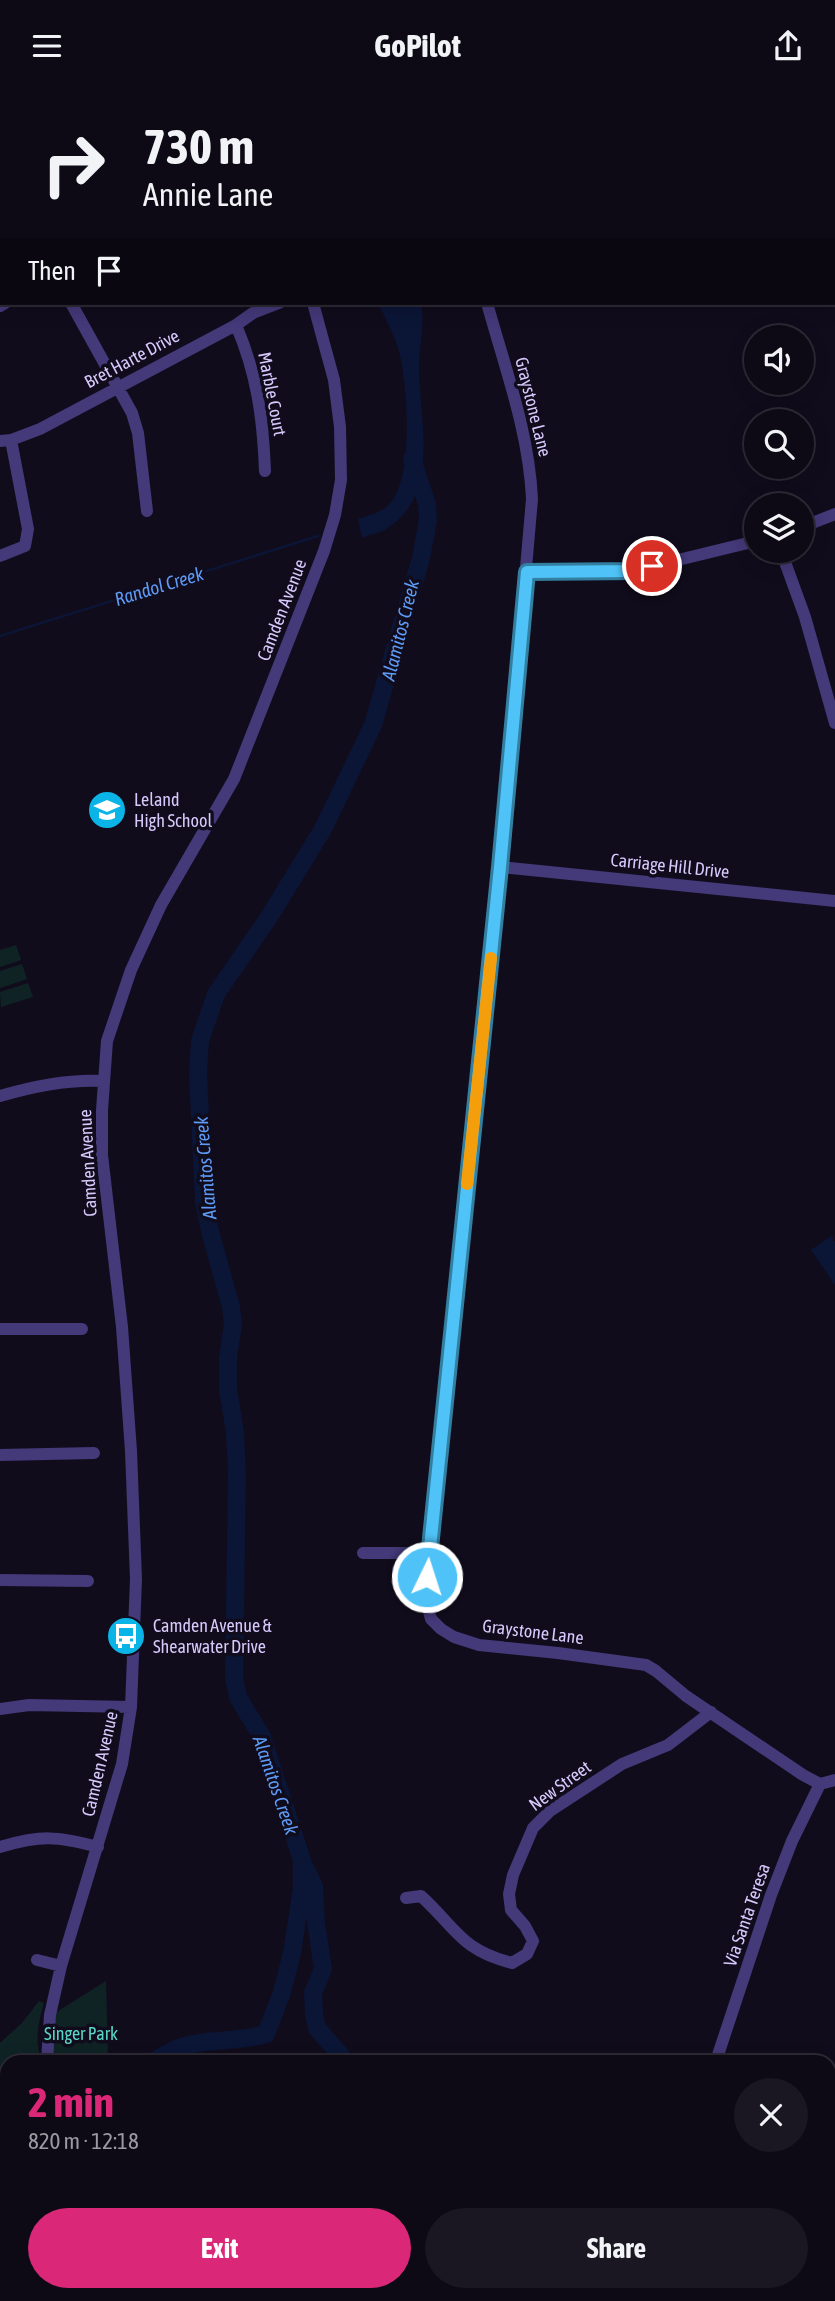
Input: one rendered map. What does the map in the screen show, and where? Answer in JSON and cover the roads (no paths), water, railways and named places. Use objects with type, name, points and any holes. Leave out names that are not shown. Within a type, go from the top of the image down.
[{"type":"street","points":[[72,305],[132,413],[138,433],[146,511]]},
{"type":"street","name":"Bret Harte Drive","points":[[6,441],[40,429],[236,325],[253,313],[274,305]]},
{"type":"street","name":"Camden Avenue","points":[[47,2055],[50,2015],[61,1966],[122,1764],[131,1707],[135,1579],[131,1451],[122,1327],[103,1155],[103,1081],[110,1028],[131,970],[161,905],[234,779],[332,525],[341,480],[340,427],[334,380],[314,305]]},
{"type":"street","name":"Graystone Lane","points":[[487,305],[526,438],[532,499],[500,867],[428,1553],[426,1601],[430,1619],[441,1629],[479,1645],[646,1665],[803,1775],[820,1784]]},
{"type":"street","name":"Marble Court","points":[[236,325],[249,355],[263,420],[265,471]]},
{"type":"street","points":[[0,556],[25,546],[28,529],[6,441]]},
{"type":"street","points":[[814,522],[835,514]]},
{"type":"street","points":[[527,572],[633,571],[744,544]]},
{"type":"street","points":[[785,563],[805,617],[835,723]]},
{"type":"street","name":"Carriage Hill Drive","points":[[500,867],[835,901]]},
{"type":"street","points":[[0,1096],[43,1085],[103,1081]]},
{"type":"street","points":[[0,1329],[82,1329]]},
{"type":"street","points":[[0,1454],[94,1453]]},
{"type":"street","points":[[363,1553],[428,1553]]},
{"type":"street","points":[[0,1580],[88,1581]]},
{"type":"street","points":[[0,1709],[29,1705],[131,1707]]},
{"type":"street","name":"New Street","points":[[406,1898],[421,1896],[473,1949],[490,1957],[512,1963],[527,1954],[533,1941],[525,1926],[511,1910],[509,1894],[513,1875],[533,1828],[550,1811],[622,1764],[667,1745],[711,1712]]},
{"type":"street","points":[[820,1784],[835,1780]]},
{"type":"street","name":"Via Santa Teresa","points":[[718,2055],[771,1895],[792,1841],[820,1784]]},
{"type":"street","points":[[0,1847],[30,1839],[65,1838],[98,1847]]},
{"type":"street","points":[[37,1960],[61,1966]]},
{"type":"water","points":[[379,305],[421,305],[423,320],[419,373],[423,460],[420,481],[413,501],[400,518],[382,531],[362,538],[358,519],[380,511],[391,502],[403,471],[406,404],[402,363],[394,336]]},
{"type":"water","points":[[831,1236],[835,1242],[835,1285],[811,1250]]},
{"type":"waterway","name":"Alamitos Creek","points":[[165,2055],[189,2045],[266,2034],[282,1992],[292,1953],[302,1888],[302,1860],[262,1737],[238,1697],[234,1678],[237,1473],[235,1433],[228,1389],[228,1358],[233,1323],[204,1202],[198,1073],[200,1041],[216,994],[269,917],[323,829],[373,725],[421,558],[428,520],[427,504],[412,459]]},
{"type":"waterway","name":"Randol Creek","points":[[0,636],[318,536]]},
{"type":"waterway","points":[[306,1869],[314,1886],[323,1969],[313,1993],[314,2014],[317,2028],[340,2055]]},
{"type":"place","name":"Leland High School","points":[[107,810]]},
{"type":"place","name":"Camden Avenue & Shearwater Drive","points":[[126,1636]]},
{"type":"park label","name":"Singer Park","points":[[81,2034]]}]
